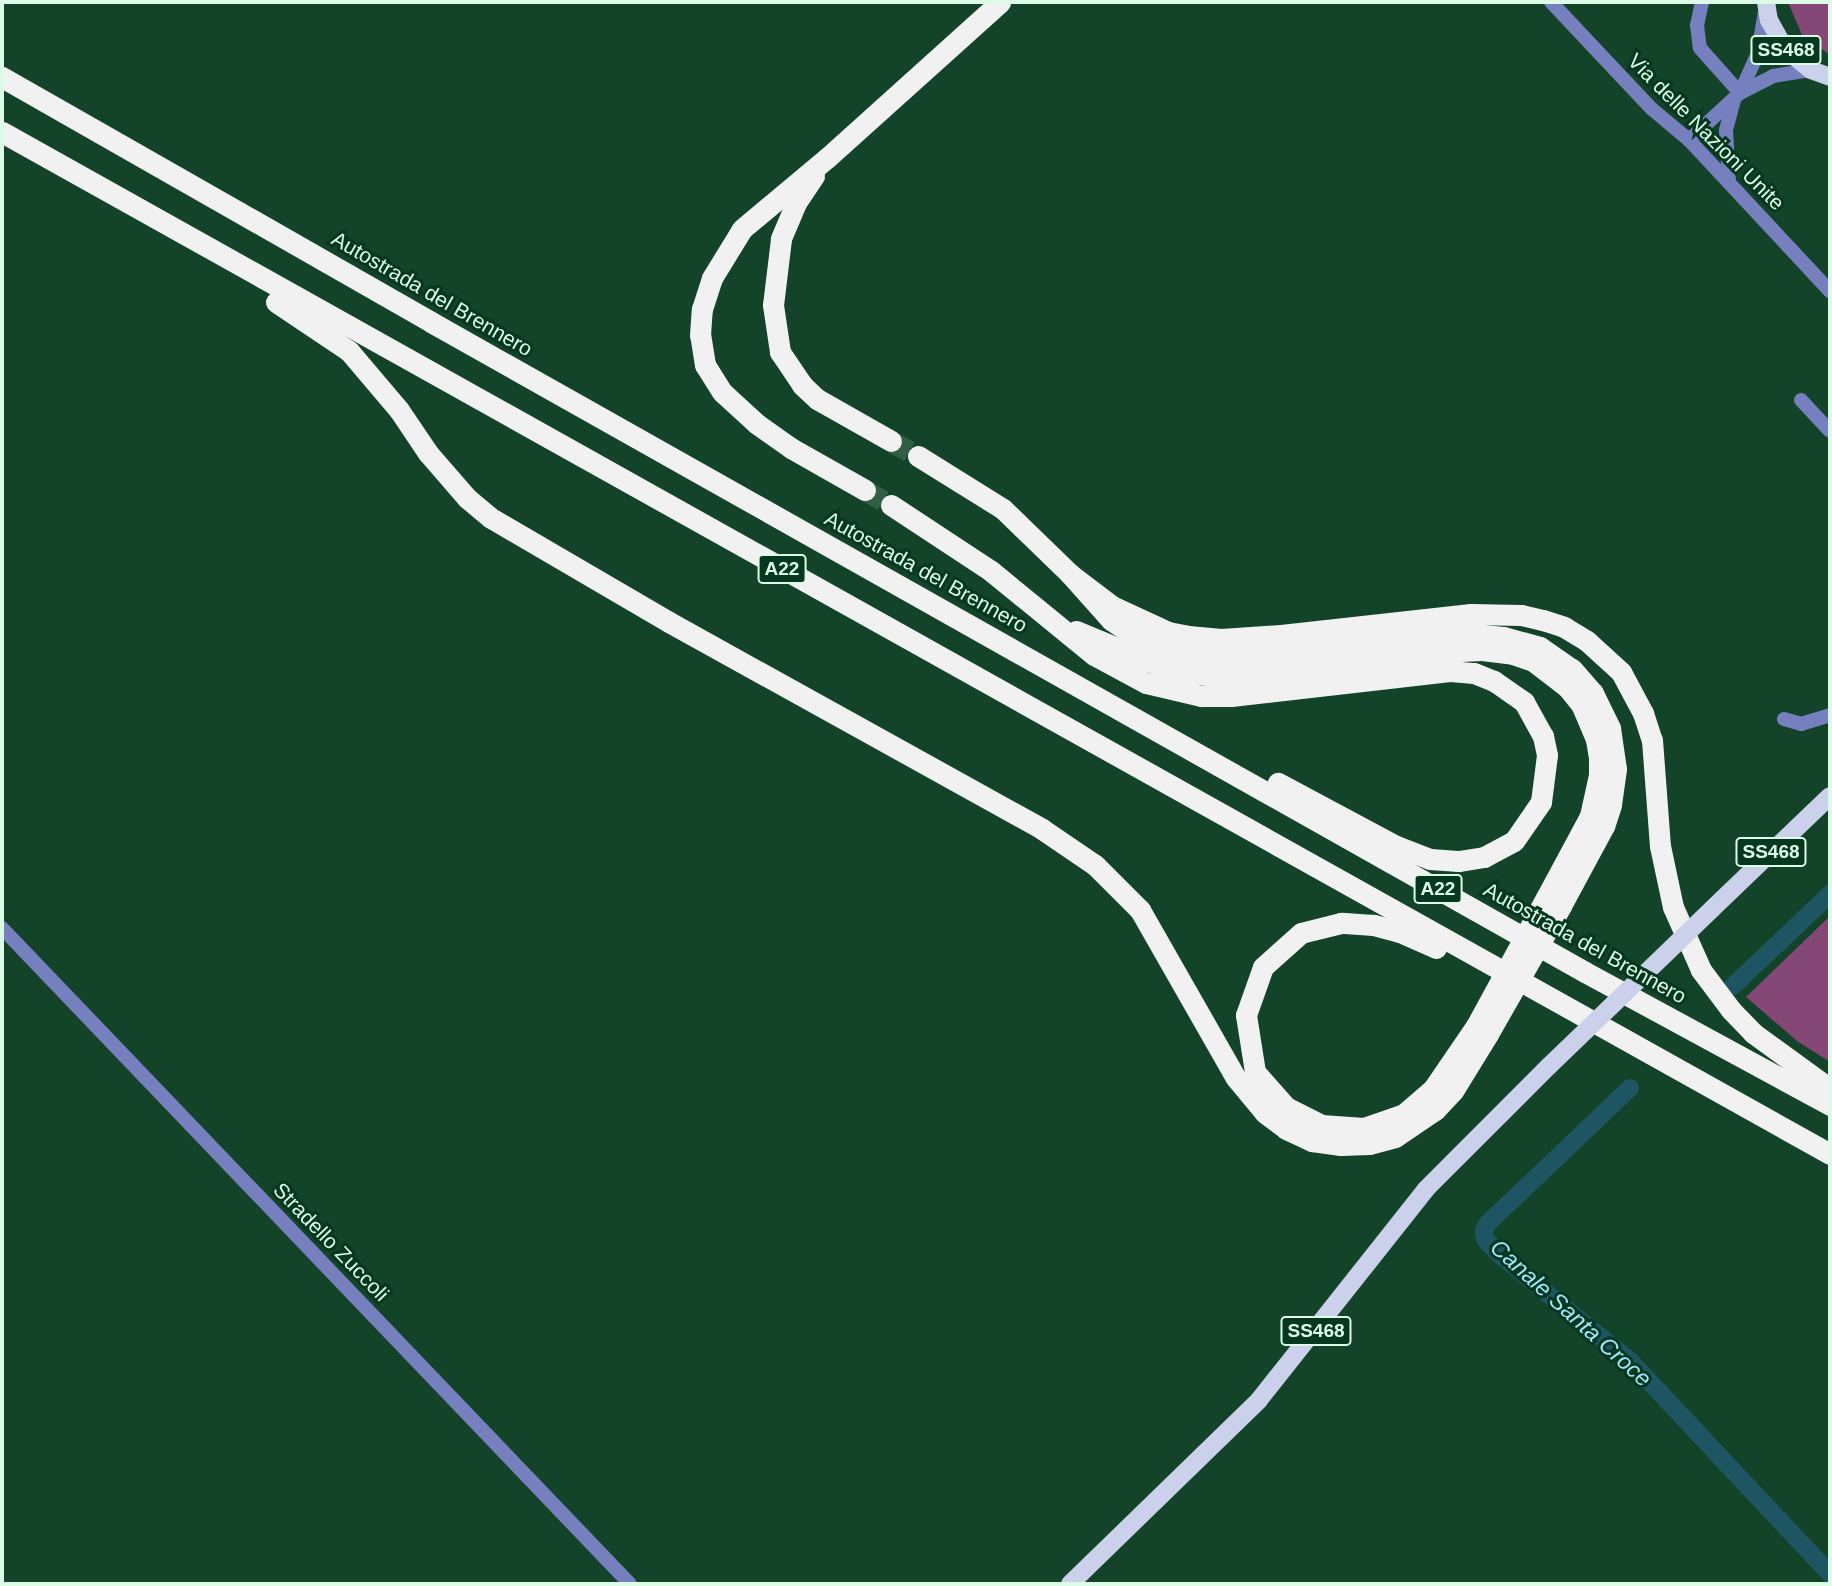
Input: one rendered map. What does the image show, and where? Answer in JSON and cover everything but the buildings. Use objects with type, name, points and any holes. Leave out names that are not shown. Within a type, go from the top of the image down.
[{"type":"highway","points":[[865,490],[791,448],[757,424],[722,392],[705,365],[700,335],[702,309],[712,278],[742,229],[827,158],[1000,2]]},
{"type":"highway","name":"Autostrada del Brennero","points":[[2,77],[1585,972],[1830,1105]]},
{"type":"highway","name":"A22","points":[[2,132],[1830,1154]]},
{"type":"highway","points":[[827,158],[796,203],[781,239],[772,304],[775,331],[780,352],[802,385],[817,399],[891,441]]},
{"type":"highway","points":[[140,211],[208,262],[299,316],[349,351],[399,410],[428,453],[467,498],[491,518],[669,622],[1042,829],[1095,866],[1140,910],[1236,1078],[1265,1113],[1286,1129],[1312,1141],[1341,1145],[1369,1144],[1395,1137],[1417,1125],[1444,1101],[1554,901],[1604,826],[1611,805],[1616,769],[1610,728],[1593,693],[1573,669],[1540,648],[1503,637],[1463,633],[1287,654],[1211,659],[1187,657],[1141,640],[1111,620],[1070,574],[1003,509],[918,456]]},
{"type":"highway","points":[[891,505],[970,556],[1073,640],[1119,671],[1146,683],[1201,696],[1257,693],[1450,671],[1474,673],[1509,689],[1534,715],[1547,755],[1545,784],[1533,817],[1514,841],[1484,857],[1458,862],[1430,859],[1396,846],[1349,818],[1047,668]]},
{"type":"highway","points":[[1070,574],[1112,606],[1168,632],[1188,636],[1221,639],[1281,635],[1471,614],[1521,615],[1543,620],[1564,627],[1587,641],[1621,672],[1643,713],[1653,740],[1660,846],[1670,895],[1685,939],[1701,970],[1731,1010],[1753,1033],[1830,1089]]},
{"type":"highway","points":[[1049,619],[1137,657],[1191,674],[1239,677],[1482,650],[1513,654],[1532,662],[1567,687],[1581,704],[1596,739],[1599,757],[1599,775],[1590,816],[1554,901]]},
{"type":"highway","points":[[1482,1030],[1433,1089],[1404,1114],[1364,1128],[1321,1125],[1286,1107],[1255,1072],[1246,1014],[1263,967],[1282,947],[1301,933],[1341,923],[1373,925],[1400,932],[1563,1005]]},
{"type":"main road","name":"SS468","points":[[1766,2],[1769,19],[1785,49],[1811,70],[1830,77]]},
{"type":"main road","name":"SS468","points":[[1070,1584],[1259,1400],[1426,1189],[1549,1066],[1830,796]]},
{"type":"street","name":"Via delle Nazioni Unite","points":[[1551,2],[1652,109],[1689,140],[1830,291]]},
{"type":"street","points":[[1702,2],[1697,25],[1700,48],[1737,97]]},
{"type":"street","points":[[1729,182],[1726,140],[1737,97],[1758,53],[1766,2]]},
{"type":"street","points":[[1689,140],[1737,97],[1773,76],[1811,70]]},
{"type":"street","points":[[1801,400],[1830,431]]},
{"type":"street","points":[[1784,719],[1801,724],[1830,715]]},
{"type":"street","name":"Stradello Zuccoli","points":[[2,928],[630,1584]]},
{"type":"shaded area","points":[[1788,2],[1830,2],[1830,55],[1802,35]]},
{"type":"shaded area","points":[[1830,916],[1830,1062],[1797,1041],[1746,997]]},
{"type":"waterway","name":"Canale Santa Croce","points":[[1733,986],[1830,894]]},
{"type":"waterway","name":"Canale Santa Croce","points":[[1630,1088],[1487,1224],[1485,1239],[1500,1255],[1631,1362],[1830,1574]]},
{"type":"tunnel","points":[[891,441],[918,456]]},
{"type":"tunnel","points":[[865,490],[891,505]]}]
